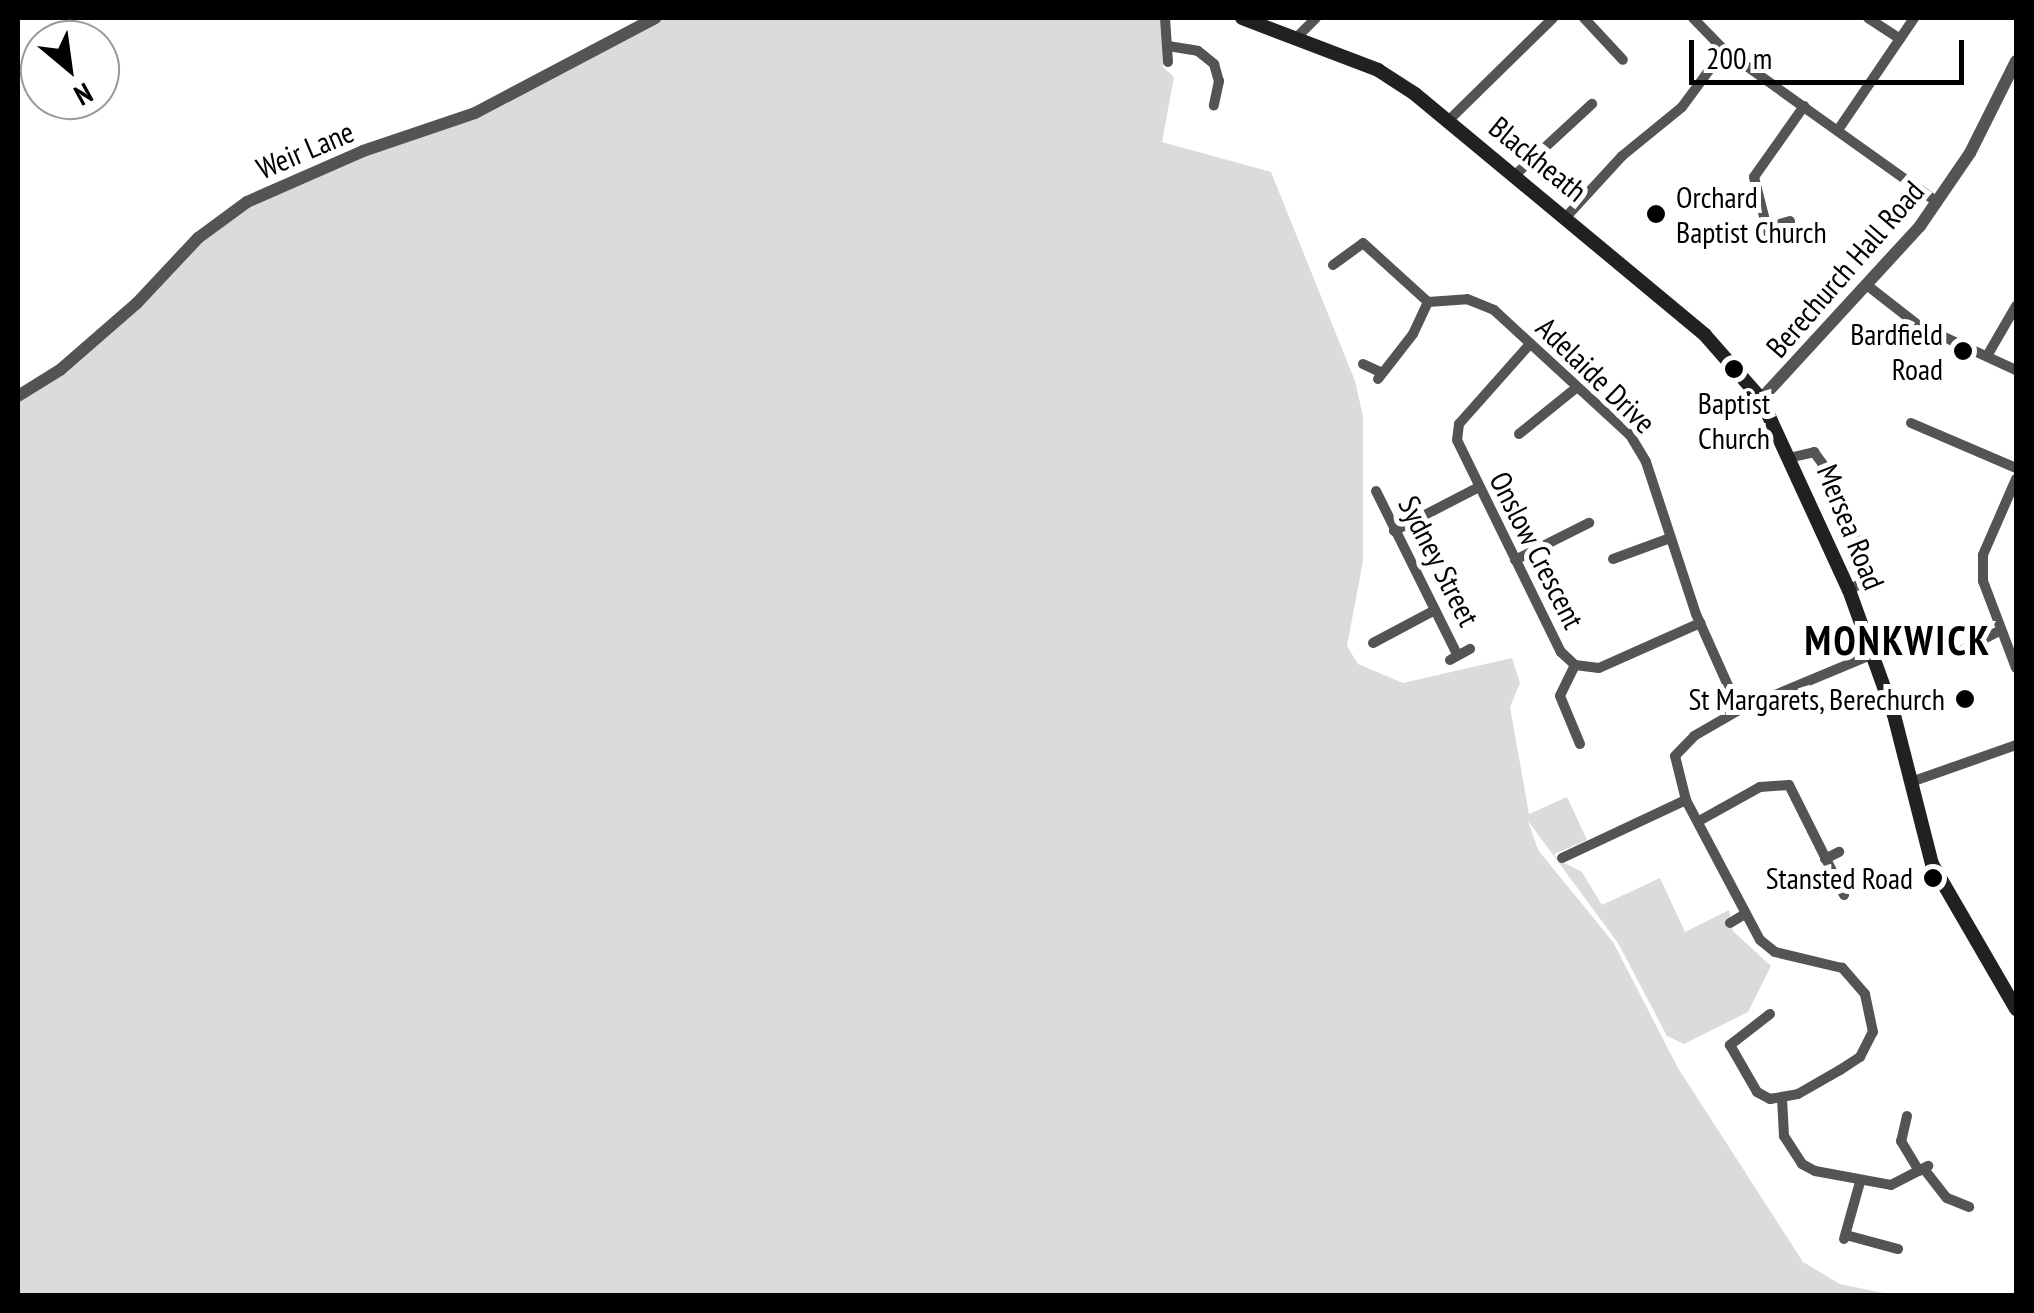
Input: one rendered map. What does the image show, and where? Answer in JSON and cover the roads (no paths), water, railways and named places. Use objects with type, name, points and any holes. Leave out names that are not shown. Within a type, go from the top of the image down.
[{"type":"main road","name":"Blackheath","points":[[1242,18],[1378,70],[1448,121],[1705,335],[1761,399]]},
{"type":"main road","name":"Mersea Road","points":[[1761,399],[1793,457],[1850,590],[1911,782],[1932,864],[2016,1010]]},
{"type":"street","name":"Weir Lane","points":[[18,396],[60,370],[138,304],[198,238],[247,202],[363,151],[475,113],[656,18]]},
{"type":"street","points":[[1166,18],[1168,62]]},
{"type":"street","points":[[1296,38],[1316,18]]},
{"type":"street","points":[[1448,121],[1553,18]]},
{"type":"street","points":[[1584,18],[1611,54],[1623,60]]},
{"type":"street","points":[[1694,18],[1724,50],[1938,202]]},
{"type":"street","points":[[1868,18],[1900,38]]},
{"type":"street","points":[[1838,130],[1914,18]]},
{"type":"street","points":[[1168,46],[1207,56],[1218,70],[1219,88],[1214,105]]},
{"type":"street","points":[[1566,217],[1622,156],[1682,107],[1724,50]]},
{"type":"street","name":"Berechurch Hall Road","points":[[1761,399],[1868,286],[1938,202],[2016,61]]},
{"type":"street","points":[[1219,88],[1233,91]]},
{"type":"street","points":[[1515,175],[1592,104]]},
{"type":"street","points":[[1790,220],[1768,234],[1754,177],[1804,106]]},
{"type":"street","points":[[1339,262],[1363,243],[1428,302],[1413,334],[1380,376],[1363,364]]},
{"type":"street","points":[[1868,286],[1918,325],[2016,370]]},
{"type":"street","name":"Adelaide Drive","points":[[1428,302],[1467,299],[1494,310],[1638,446],[1700,623],[1738,710]]},
{"type":"street","points":[[1987,356],[2016,306]]},
{"type":"street","name":"Onslow Crescent","points":[[1530,344],[1459,424],[1458,448],[1561,652],[1575,665],[1620,662],[1700,623]]},
{"type":"street","points":[[1519,434],[1576,388]]},
{"type":"street","points":[[1916,427],[2016,468]]},
{"type":"street","points":[[1793,457],[1814,452],[1869,569],[1870,578],[1850,590]]},
{"type":"street","points":[[2016,479],[1984,555],[1983,581],[1997,632],[2016,668]]},
{"type":"street","points":[[1394,530],[1477,488]]},
{"type":"street","name":"Sydney Street","points":[[1376,491],[1454,657],[1470,649]]},
{"type":"street","points":[[1515,560],[1589,522]]},
{"type":"street","points":[[1566,534],[1572,548]]},
{"type":"street","points":[[1618,561],[1670,538]]},
{"type":"street","points":[[1374,628],[1377,641],[1435,610]]},
{"type":"street","points":[[1955,654],[1997,632]]},
{"type":"street","points":[[1770,1014],[1730,1045],[1741,1054],[1756,1092],[1782,1098],[1860,1058],[1874,1018],[1865,994],[1842,968],[1775,952],[1746,914],[1686,800],[1675,756],[1694,736],[1738,710],[1872,654]]},
{"type":"street","points":[[1575,665],[1560,696],[1566,732],[1580,744]]},
{"type":"street","points":[[1911,782],[2016,745]]},
{"type":"street","points":[[1699,821],[1760,787],[1789,785],[1844,895]]},
{"type":"street","points":[[1569,858],[1686,800]]},
{"type":"street","points":[[1825,859],[1838,852]]},
{"type":"street","points":[[1730,923],[1746,914]]},
{"type":"street","points":[[1782,1098],[1782,1129],[1802,1164],[1860,1182],[1891,1185],[1924,1169]]},
{"type":"street","points":[[1907,1116],[1901,1141],[1947,1198],[1968,1208]]},
{"type":"street","points":[[1860,1182],[1843,1231],[1898,1249]]},
{"type":"place","name":"Orchard Baptist Church","points":[[1656,214]]},
{"type":"place","name":"Bardfield Road","points":[[1963,351]]},
{"type":"place","name":"Baptist Church","points":[[1734,369]]},
{"type":"place","name":"St Margarets, Berechurch","points":[[1965,699]]},
{"type":"place","name":"Stansted Road","points":[[1933,878]]},
{"type":"district","name":"MONKWICK","points":[[1898,640]]}]
